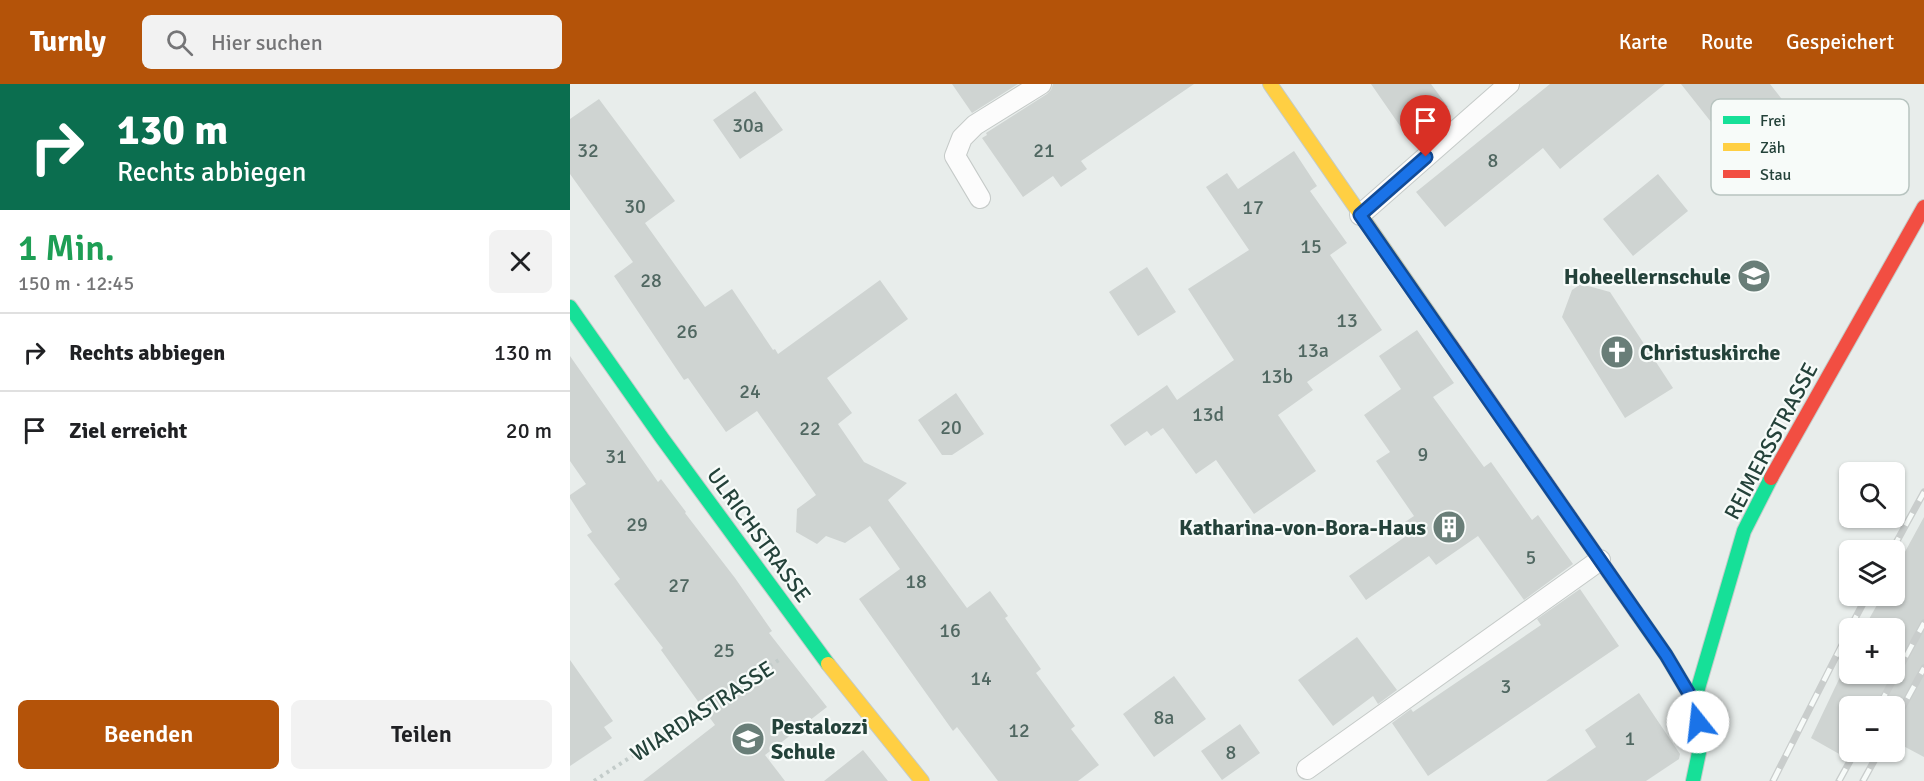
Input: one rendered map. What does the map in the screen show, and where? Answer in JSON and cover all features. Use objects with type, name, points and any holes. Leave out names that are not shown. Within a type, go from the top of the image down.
[{"type":"street","points":[[1270,84],[1666,655],[1694,702]]},
{"type":"street","name":"REIMERSSTRASSE","points":[[1693,781],[1701,743],[1694,702],[1744,531],[1924,207]]},
{"type":"street","name":"ULRICHSTRASSE","points":[[570,307],[809,640],[922,781]]},
{"type":"lane","points":[[980,198],[955,156],[962,138],[975,125],[1041,84]]},
{"type":"lane","points":[[1360,215],[1509,84]]},
{"type":"lane","points":[[1307,769],[1600,560]]},
{"type":"path","name":"WIARDASTRASSE","points":[[594,781],[809,640]]},
{"type":"building","points":[[952,84],[1018,84],[972,113]]},
{"type":"building","points":[[1053,84],[1194,84],[1081,161],[1087,169],[1061,187],[1053,176],[1023,197],[982,138],[987,135],[986,133],[1047,94]]},
{"type":"building","points":[[1371,84],[1431,84],[1448,107],[1407,136]]},
{"type":"building","points":[[1550,84],[1665,84],[1560,169],[1543,148],[1445,227],[1416,192]]},
{"type":"building","points":[[1681,84],[1770,84],[1782,99],[1711,99],[1711,122]]},
{"type":"building","points":[[755,91],[783,130],[740,159],[713,120]]},
{"type":"building","points":[[599,99],[675,201],[645,223],[705,307],[732,289],[778,354],[880,280],[908,319],[827,378],[852,413],[838,424],[864,462],[907,483],[888,500],[967,608],[990,591],[1008,616],[1005,618],[1041,669],[1036,673],[1075,726],[1071,729],[1099,765],[1078,781],[998,781],[957,727],[953,731],[859,599],[900,569],[870,526],[845,543],[826,536],[817,544],[796,532],[797,509],[816,495],[757,411],[726,432],[688,378],[684,380],[614,276],[633,262],[570,174],[570,119]]},
{"type":"building","points":[[1294,151],[1317,186],[1310,191],[1347,243],[1330,255],[1382,330],[1307,382],[1313,390],[1278,415],[1316,471],[1254,514],[1216,460],[1196,474],[1163,428],[1151,436],[1147,431],[1125,446],[1110,425],[1167,385],[1177,400],[1234,360],[1188,289],[1249,250],[1206,187],[1227,173],[1238,189]]},
{"type":"building","points":[[1658,174],[1688,211],[1633,256],[1603,219]]},
{"type":"building","points":[[1147,267],[1176,312],[1138,336],[1109,292]]},
{"type":"building","name":"Christuskirche","points":[[1581,284],[1610,292],[1673,388],[1625,418],[1562,317],[1572,290]]},
{"type":"building","points":[[1417,330],[1454,383],[1433,397],[1484,467],[1491,462],[1532,520],[1538,515],[1573,564],[1524,600],[1478,536],[1436,565],[1429,556],[1366,600],[1349,576],[1412,532],[1405,522],[1414,516],[1376,461],[1390,452],[1364,415],[1401,389],[1379,356]]},
{"type":"building","points":[[570,356],[658,482],[661,479],[686,512],[772,631],[769,633],[827,707],[765,755],[785,781],[643,781],[715,725],[661,650],[663,648],[614,584],[620,579],[587,535],[592,532],[570,498],[570,495],[586,484],[570,461]]},
{"type":"building","points":[[956,393],[984,434],[952,455],[942,455],[918,420]]},
{"type":"building","points":[[1924,517],[1924,757],[1905,747],[1905,696],[1839,696],[1839,754],[1811,738],[1839,679],[1839,684],[1905,684],[1905,618],[1870,618],[1876,606],[1905,606],[1905,552]]},
{"type":"building","points":[[1580,589],[1619,646],[1428,776],[1392,723],[1411,709],[1413,712],[1541,625],[1537,619]]},
{"type":"building","points":[[1357,637],[1397,690],[1378,704],[1373,696],[1333,726],[1298,680]]},
{"type":"building","points":[[570,660],[613,721],[604,727],[612,738],[570,766]]},
{"type":"building","points":[[1174,676],[1206,719],[1154,757],[1123,714]]},
{"type":"building","points":[[1639,693],[1680,754],[1679,759],[1646,781],[1546,781],[1596,747],[1585,730]]},
{"type":"building","points":[[1240,724],[1260,753],[1222,780],[1201,751]]},
{"type":"building","points":[[863,750],[888,781],[824,781]]},
{"type":"railway","points":[[1898,540],[1924,492]]},
{"type":"railway","points":[[1855,618],[1862,606]]},
{"type":"railway","points":[[1884,696],[1924,623]]},
{"type":"railway","points":[[1773,781],[1839,651]]},
{"type":"railway","points":[[1905,703],[1924,668]]},
{"type":"railway","points":[[1839,781],[1849,762]]},
{"type":"railway","points":[[1863,781],[1873,762]]},
{"type":"traffic: fast","points":[[570,307],[662,438],[828,664]]},
{"type":"traffic: fast","points":[[1693,781],[1701,743],[1694,702],[1744,531],[1771,478]]},
{"type":"traffic: fast","points":[[1636,612],[1666,655],[1694,702]]},
{"type":"traffic: slow","points":[[1270,84],[1451,345]]},
{"type":"traffic: slow","points":[[828,664],[922,781]]},
{"type":"traffic: jam","points":[[1771,478],[1924,207]]},
{"type":"traffic: jam","points":[[1451,345],[1636,612]]},
{"type":"place","name":"Hoheellernschule","points":[[1754,276]]},
{"type":"place","name":"Christuskirche","points":[[1617,352]]},
{"type":"place","name":"Katharina-von-Bora-Haus","points":[[1449,527]]},
{"type":"place","name":"Pestalozzi Schule","points":[[748,739]]},
{"type":"route","points":[[1426,157],[1360,215],[1666,655],[1694,702],[1698,722]]}]
